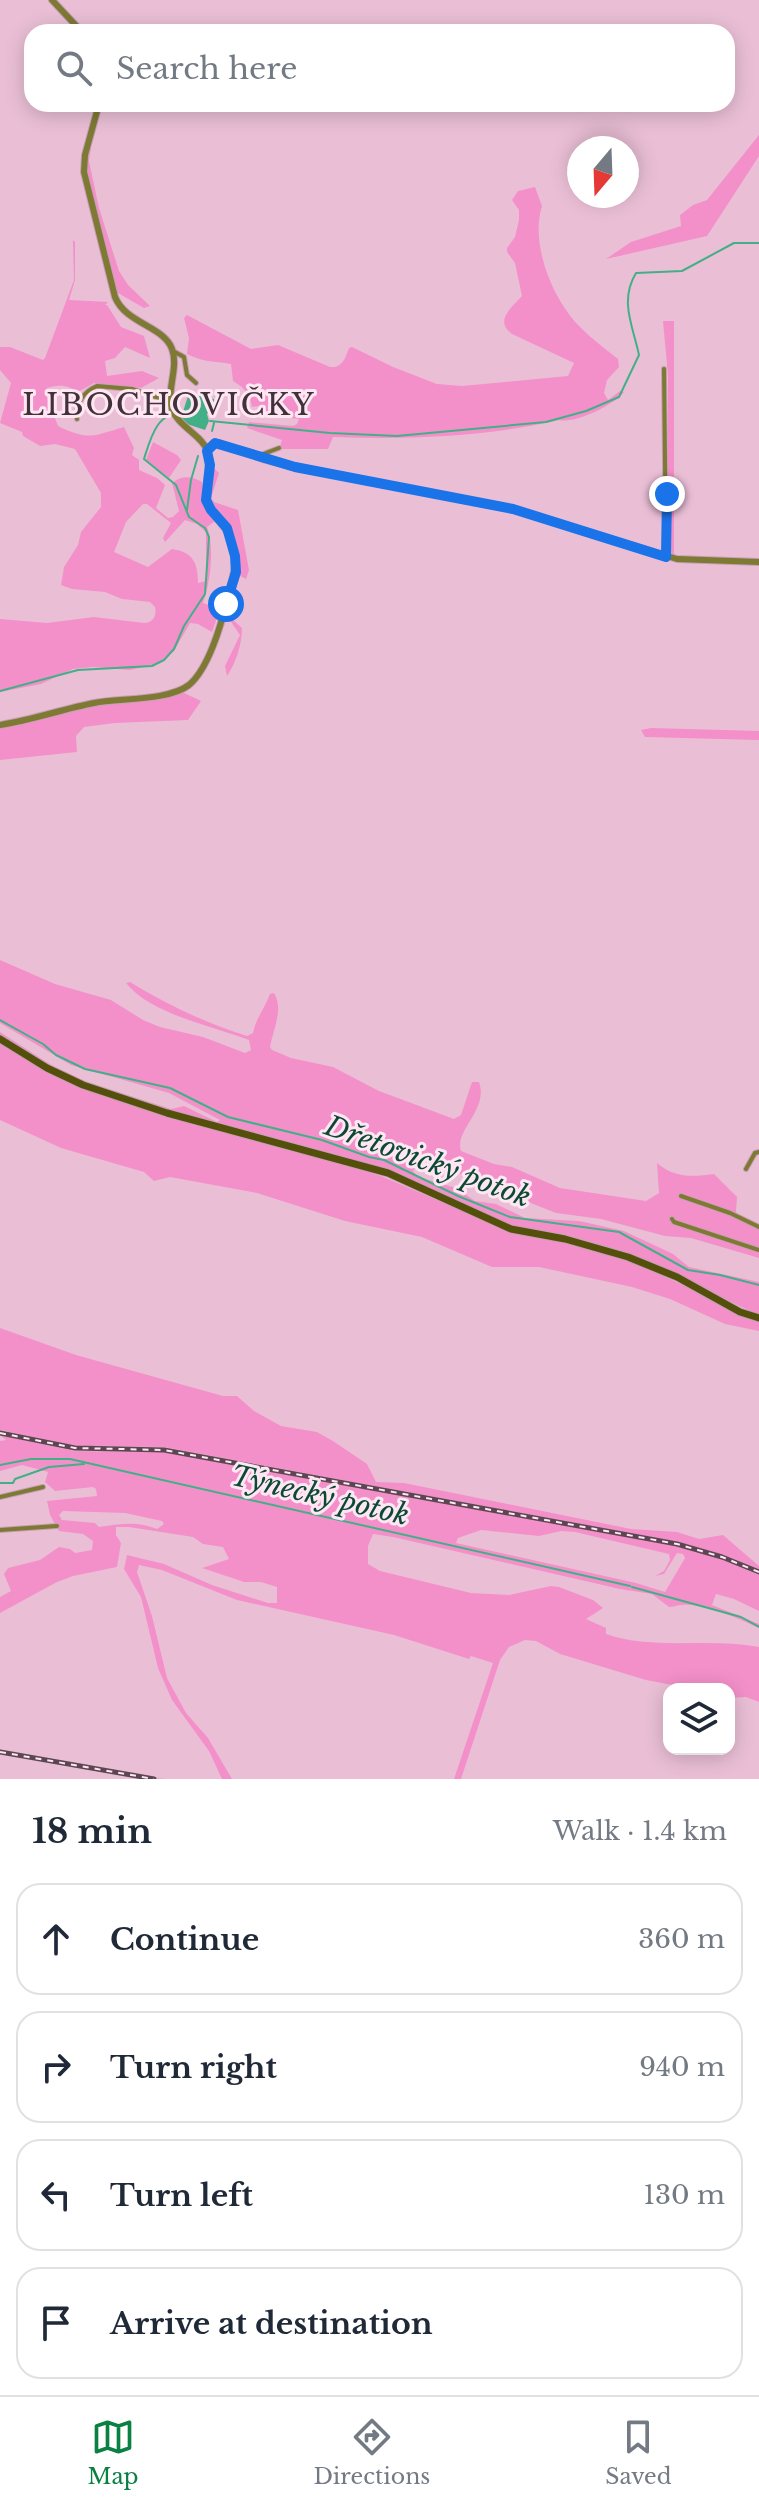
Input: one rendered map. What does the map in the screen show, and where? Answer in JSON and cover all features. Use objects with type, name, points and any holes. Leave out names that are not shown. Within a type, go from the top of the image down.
[{"type":"main road","points":[[0,1039],[47,1068],[94,1089],[167,1113],[388,1173],[511,1229],[598,1247],[628,1257],[677,1277],[740,1312],[759,1318]]},
{"type":"street","points":[[52,0],[74,24]]},
{"type":"street","points":[[97,112],[84,165],[113,292],[122,310],[165,339],[173,351],[184,357],[187,375],[196,383]]},
{"type":"street","points":[[0,725],[95,703],[164,694],[190,684],[212,646],[236,572],[233,542],[227,528],[206,500],[210,465],[207,448],[180,422],[171,402],[173,351]]},
{"type":"street","points":[[664,369],[666,557]]},
{"type":"street","points":[[77,419],[83,396],[90,389],[102,385],[132,389],[171,402]]},
{"type":"street","points":[[207,448],[219,443],[295,467],[513,509],[666,557],[694,561],[759,562]]},
{"type":"street","points":[[256,457],[279,448]]},
{"type":"street","points":[[746,1169],[755,1153],[759,1152]]},
{"type":"street","points":[[681,1196],[759,1227]]},
{"type":"street","points":[[672,1219],[759,1250]]},
{"type":"street","points":[[0,1497],[43,1487]]},
{"type":"street","points":[[0,1530],[57,1526]]},
{"type":"shaded area","points":[[759,135],[759,156],[707,236],[606,259],[631,242],[681,226],[680,215],[693,205],[707,200]]},
{"type":"shaded area","points":[[88,148],[91,148],[89,161],[99,208],[119,271],[128,285],[150,306],[144,308],[118,293],[113,281],[86,176]]},
{"type":"shaded area","points":[[535,187],[542,206],[539,231],[542,258],[552,284],[575,322],[618,359],[619,367],[607,380],[604,393],[608,400],[620,391],[624,392],[594,412],[574,419],[475,434],[333,437],[328,449],[279,449],[282,440],[247,428],[249,422],[293,426],[299,419],[269,415],[258,406],[252,407],[246,391],[233,381],[231,364],[187,354],[189,338],[184,318],[187,315],[251,349],[278,345],[330,367],[341,364],[352,347],[437,384],[462,386],[568,376],[574,363],[512,334],[504,324],[509,310],[522,296],[515,263],[507,252],[519,220],[519,210],[512,200],[518,191]]},
{"type":"shaded area","points":[[73,240],[75,280],[69,300],[108,302],[105,305],[121,327],[144,336],[150,358],[125,347],[115,358],[105,361],[107,376],[142,371],[159,378],[141,388],[94,383],[78,392],[63,386],[47,388],[46,395],[58,426],[91,436],[124,427],[134,448],[132,455],[139,460],[139,470],[165,485],[156,508],[168,518],[179,511],[172,483],[187,477],[202,482],[205,503],[215,521],[207,527],[211,565],[203,603],[220,609],[212,632],[190,623],[174,651],[157,664],[130,670],[73,669],[41,684],[0,692],[0,619],[47,623],[94,617],[147,623],[155,613],[155,607],[150,602],[61,585],[64,567],[78,545],[81,532],[101,507],[101,493],[75,449],[55,444],[40,446],[23,436],[22,432],[0,423],[11,383],[0,370],[0,347],[10,347],[43,360],[74,280]],"holes":[[[143,504],[171,523],[163,538],[165,542],[185,520],[197,524],[206,532],[206,581],[198,583],[193,560],[179,551],[172,549],[148,567],[114,552],[126,522]]]},
{"type":"shaded area","points":[[663,321],[674,321],[674,554],[668,553],[668,376]]},
{"type":"shaded area","points":[[188,396],[214,399],[216,404],[207,414],[209,421],[205,430],[187,424],[181,418]]},
{"type":"shaded area","points":[[153,442],[181,460],[169,478],[146,460]]},
{"type":"shaded area","points":[[210,465],[219,473],[211,498],[214,502],[238,510],[249,570],[246,579],[240,576],[229,612],[242,628],[238,653],[227,676],[225,666],[240,635],[229,619],[209,659],[236,572],[233,542],[206,500]]},
{"type":"shaded area","points":[[178,690],[201,701],[188,720],[84,727],[76,736],[77,752],[0,760],[0,725],[95,703]]},
{"type":"shaded area","points":[[641,730],[759,731],[759,740],[645,737]]},
{"type":"shaded area","points":[[0,960],[55,984],[111,1000],[160,1027],[203,1037],[245,1053],[251,1050],[249,1040],[166,1011],[137,994],[126,983],[130,982],[172,1006],[247,1036],[253,1033],[270,994],[274,993],[278,1013],[270,1047],[272,1050],[291,1058],[333,1067],[379,1091],[454,1119],[461,1115],[472,1082],[479,1082],[479,1102],[462,1135],[461,1151],[494,1164],[512,1167],[560,1188],[646,1201],[659,1193],[657,1163],[684,1175],[714,1174],[737,1197],[736,1212],[759,1230],[759,1258],[691,1238],[665,1236],[601,1219],[556,1213],[475,1181],[426,1156],[420,1157],[413,1171],[418,1177],[456,1188],[475,1201],[496,1204],[525,1218],[579,1221],[624,1231],[673,1254],[689,1267],[759,1282],[759,1315],[629,1254],[576,1238],[512,1226],[383,1170],[168,1111],[84,1082],[48,1066],[0,1036],[0,1032],[51,1065],[89,1083],[171,1109],[184,1106],[217,1122],[220,1120],[169,1093],[71,1065],[0,1023]]},
{"type":"shaded area","points":[[0,1042],[60,1077],[381,1176],[493,1224],[627,1259],[759,1321],[759,1331],[725,1324],[670,1299],[632,1287],[539,1267],[492,1267],[422,1237],[345,1221],[257,1193],[170,1177],[154,1181],[144,1172],[61,1148],[0,1120]]},
{"type":"shaded area","points":[[0,1328],[76,1355],[223,1396],[237,1396],[254,1411],[281,1426],[317,1432],[333,1441],[367,1464],[376,1482],[404,1483],[631,1529],[677,1532],[699,1539],[723,1535],[759,1569],[678,1542],[164,1447],[75,1446],[0,1430]]},
{"type":"shaded area","points":[[0,1430],[75,1446],[164,1447],[678,1542],[738,1560],[759,1569],[759,1575],[722,1559],[677,1546],[164,1452],[62,1449],[0,1435]]},
{"type":"shaded area","points":[[0,1435],[75,1451],[164,1452],[677,1546],[722,1559],[759,1575],[759,1611],[716,1594],[712,1605],[759,1624],[759,1628],[700,1606],[669,1607],[652,1594],[393,1537],[373,1534],[368,1546],[368,1564],[380,1571],[471,1593],[509,1595],[559,1587],[593,1600],[603,1608],[586,1619],[606,1628],[606,1634],[625,1639],[759,1647],[759,1702],[746,1697],[735,1698],[735,1683],[663,1683],[646,1680],[560,1654],[536,1641],[525,1640],[509,1647],[500,1660],[461,1779],[454,1779],[493,1663],[471,1656],[469,1659],[394,1635],[237,1600],[162,1570],[139,1565],[137,1572],[152,1616],[167,1678],[186,1713],[208,1738],[232,1779],[222,1779],[209,1751],[172,1700],[158,1668],[141,1597],[124,1569],[127,1555],[164,1564],[212,1585],[268,1603],[277,1603],[277,1587],[261,1582],[244,1582],[202,1568],[229,1559],[223,1547],[203,1544],[193,1537],[116,1527],[121,1543],[117,1567],[57,1582],[0,1613],[0,1597],[11,1591],[4,1574],[8,1568],[40,1560],[59,1547],[75,1553],[92,1550],[93,1541],[83,1534],[59,1531],[50,1515],[47,1501],[97,1496],[93,1487],[55,1491],[45,1482],[48,1472],[22,1465],[0,1471],[0,1441],[6,1440]],"holes":[[[63,1511],[125,1513],[164,1524],[157,1529],[135,1524],[99,1527],[95,1523],[62,1520],[59,1515]],[[481,1530],[539,1536],[561,1531],[575,1532],[669,1554],[670,1560],[664,1571],[655,1576],[664,1574],[677,1553],[685,1558],[665,1592],[456,1543],[458,1538]]]},
{"type":"shaded area","points":[[0,1749],[165,1779],[141,1779],[0,1754]]},
{"type":"waterway","points":[[210,421],[397,436],[546,422],[586,411],[619,397],[639,355],[628,304],[628,294],[636,273],[682,271],[734,243],[759,243]]},
{"type":"waterway","points":[[0,691],[78,670],[152,666],[164,660],[174,649],[184,626],[205,594],[209,537],[205,528],[189,517],[176,485],[144,459],[153,434],[162,421],[175,413],[185,412]]},
{"type":"waterway","points":[[212,431],[214,423]]},
{"type":"waterway","points":[[187,510],[198,456]]},
{"type":"waterway","name":"Dřetovický potok","points":[[0,1020],[85,1069],[170,1088],[228,1117],[322,1140],[384,1160],[510,1217],[619,1232],[688,1270],[759,1285]]},
{"type":"waterway","name":"Týnecký potok","points":[[0,1465],[31,1459],[70,1459],[630,1586]]},
{"type":"waterway","points":[[0,1483],[13,1483],[15,1479],[49,1467],[84,1464]]},
{"type":"waterway","name":"Týnecký potok","points":[[632,1587],[741,1617],[759,1627]]},
{"type":"railway","points":[[0,1433],[75,1448],[164,1450],[677,1544],[759,1572]]},
{"type":"railway","points":[[0,1752],[154,1779]]},
{"type":"district","name":"LIBOCHOVIČKY","points":[[169,405]]},
{"type":"route","points":[[226,604],[236,572],[233,542],[227,528],[206,500],[210,465],[207,451],[215,443],[224,443],[263,459],[295,467],[513,509],[666,557],[667,494]]}]
